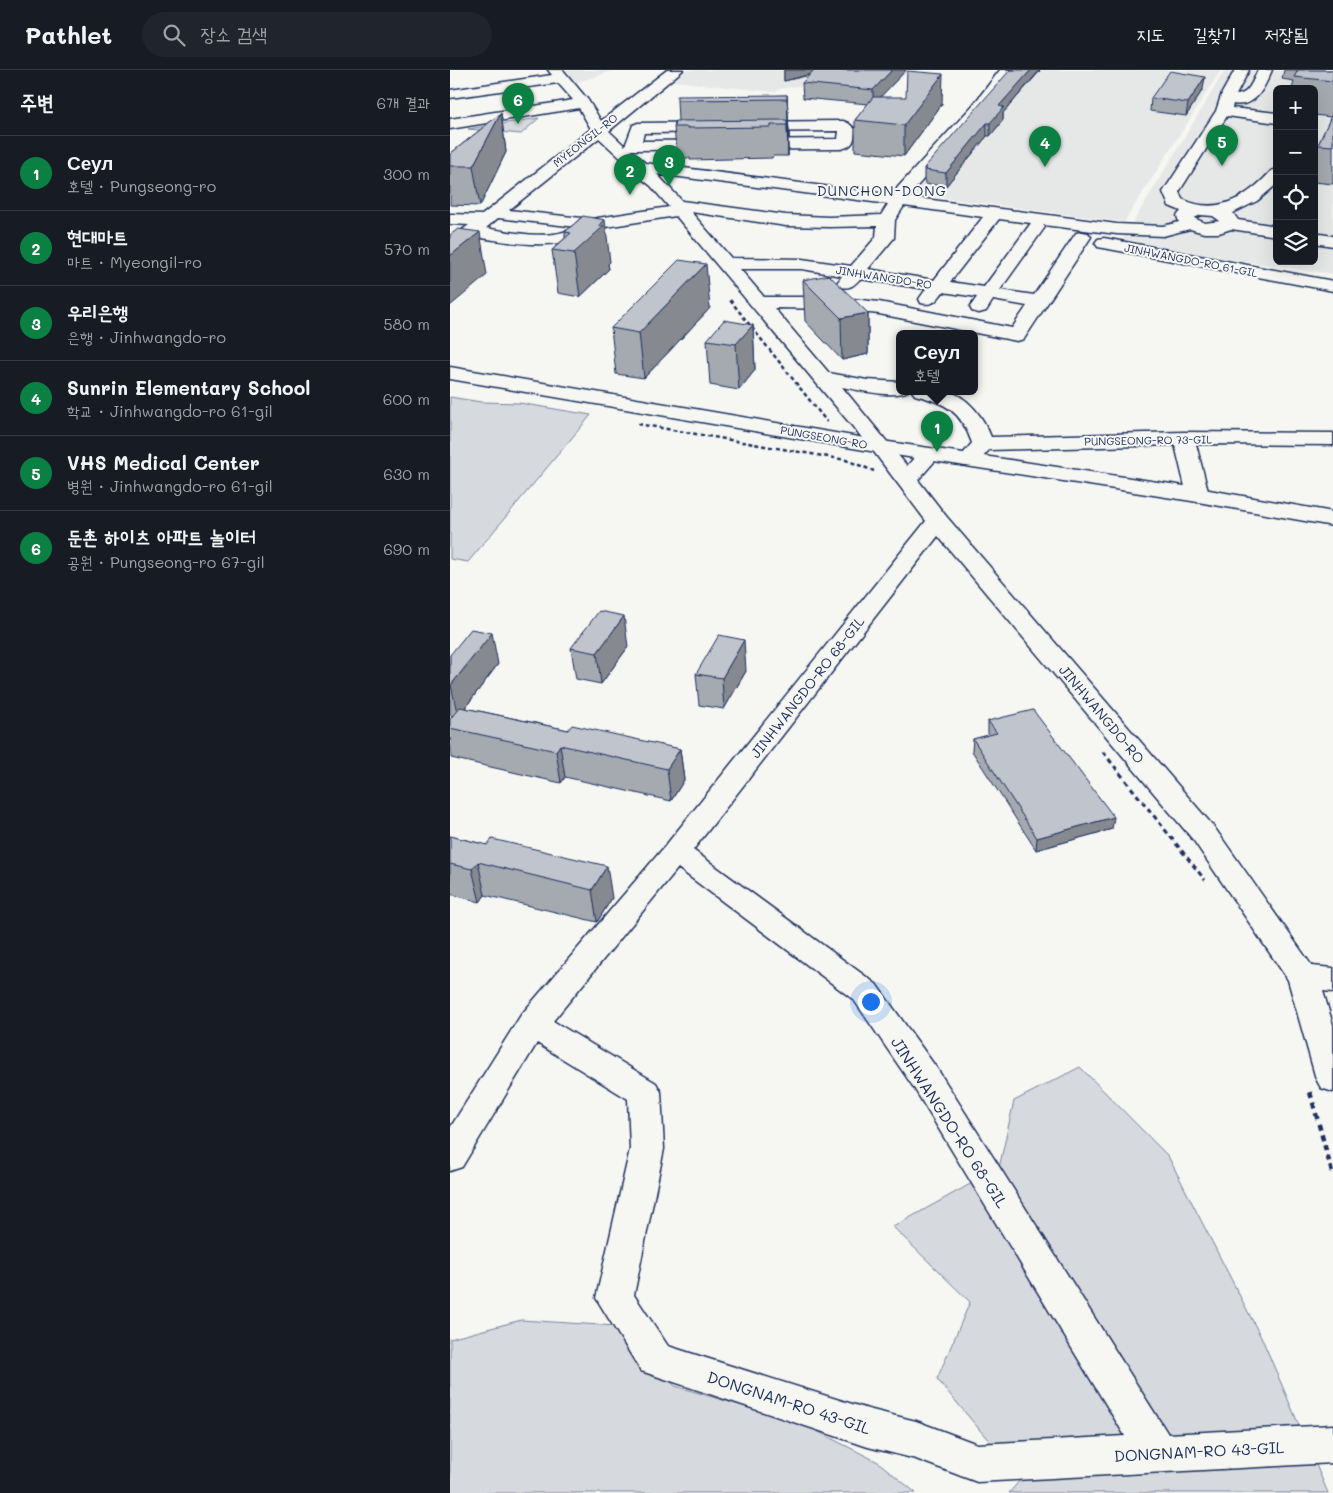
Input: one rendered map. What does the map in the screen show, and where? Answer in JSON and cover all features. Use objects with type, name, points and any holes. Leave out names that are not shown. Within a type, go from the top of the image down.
[{"type":"street","points":[[502,70],[536,111]]},
{"type":"street","name":"MYEONGIL-RO","points":[[450,248],[676,70]]},
{"type":"street","points":[[834,303],[836,294],[885,238],[886,220],[900,201],[904,190],[978,108],[1006,70]]},
{"type":"street","points":[[1242,70],[1225,104],[1171,192],[1175,202],[1192,218],[1212,228],[1259,192],[1276,175]]},
{"type":"street","points":[[1225,104],[1252,96],[1266,70]]},
{"type":"street","points":[[450,94],[514,85],[557,74]]},
{"type":"street","name":"JINHWANGDO-RO","points":[[557,74],[583,103],[599,130],[638,166],[659,175],[678,208],[822,377],[881,460],[906,480],[938,522],[1204,834],[1303,977],[1333,1079]]},
{"type":"street","points":[[464,77],[493,117]]},
{"type":"street","points":[[450,123],[583,103]]},
{"type":"street","points":[[1225,104],[1273,117]]},
{"type":"street","points":[[844,126],[847,129],[846,142],[791,152],[633,146],[638,128],[844,126]]},
{"type":"street","points":[[659,175],[664,165],[745,165]]},
{"type":"street","name":"JINHWANGDO-RO 61-GIL","points":[[659,175],[672,177],[713,175],[995,213],[1333,286]]},
{"type":"street","points":[[472,231],[539,241],[578,234],[678,208],[696,207],[771,219],[812,223],[886,220]]},
{"type":"street","points":[[917,314],[995,213]]},
{"type":"street","name":"JINHWANGDO-RO 61-GIL","points":[[995,213],[1036,227],[1082,237],[1112,237]]},
{"type":"street","points":[[450,219],[491,216],[591,230]]},
{"type":"street","points":[[1112,237],[1163,231],[1192,218]]},
{"type":"street","points":[[1225,218],[1273,231]]},
{"type":"street","points":[[964,326],[1036,227]]},
{"type":"street","points":[[758,302],[834,303],[917,314],[964,326],[1017,335],[1082,237]]},
{"type":"street","points":[[1318,238],[1333,240]]},
{"type":"street","name":"JINHWANGDO-RO","points":[[726,263],[802,264],[1040,302]]},
{"type":"street","name":"PUNGSEONG-RO","points":[[450,373],[881,460],[930,454],[976,452],[1333,519]]},
{"type":"street","points":[[822,377],[868,386],[896,388]]},
{"type":"street","points":[[939,395],[952,398],[970,417],[979,430],[976,452]]},
{"type":"street","points":[[1184,438],[1198,495]]},
{"type":"street","name":"PUNGSEONG-RO 73-GIL","points":[[976,452],[1184,438],[1333,439]]},
{"type":"street","points":[[906,480],[930,454]]},
{"type":"street","name":"JINHWANGDO-RO 68-GIL","points":[[450,1157],[532,1024],[676,852],[938,522]]},
{"type":"street","name":"JINHWANGDO-RO 68-GIL","points":[[676,852],[865,992],[926,1079],[1158,1453]]},
{"type":"street","points":[[1303,977],[1333,980]]},
{"type":"street","name":"DONGNAM-RO 43-GIL","points":[[532,1024],[644,1092],[647,1149],[615,1298],[655,1359],[868,1428],[916,1440],[977,1463],[1333,1444]]},
{"type":"path","points":[[727,297],[826,418]]},
{"type":"path","points":[[634,423],[846,460],[881,460]]},
{"type":"path","points":[[1101,750],[1206,881]]},
{"type":"path","points":[[1309,1090],[1333,1176]]},
{"type":"shaded area","points":[[566,70],[615,70],[575,83]]},
{"type":"shaded area","points":[[687,70],[909,70],[900,79],[828,82],[784,88],[774,92],[673,81]]},
{"type":"shaded area","points":[[1019,70],[1221,70],[1124,222],[907,193]]},
{"type":"shaded area","points":[[1225,70],[1333,70],[1333,274],[1120,244]]},
{"type":"shaded area","points":[[539,118],[521,134],[468,129]]},
{"type":"shaded area","points":[[450,397],[481,402],[519,403],[591,415],[468,562],[450,559]]},
{"type":"shaded area","points":[[1080,1067],[1168,1156],[1263,1341],[1328,1493],[1009,1493],[1021,1479],[937,1379],[970,1302],[893,1227],[999,1168],[1014,1101]]},
{"type":"shaded area","points":[[521,1320],[617,1326],[675,1386],[801,1423],[878,1462],[916,1493],[450,1493],[450,1339]]},
{"type":"building","points":[[814,70],[892,70],[873,90],[802,83]]},
{"type":"building","points":[[1010,70],[1031,70],[999,106],[1004,107],[990,123],[987,123],[946,173],[925,170],[927,168],[924,168]]},
{"type":"building","points":[[1298,70],[1333,70],[1333,81],[1294,77]]},
{"type":"building","points":[[907,71],[943,74],[904,125],[855,120],[873,97],[906,97]]},
{"type":"building","points":[[1170,71],[1205,77],[1188,103],[1151,98]]},
{"type":"building","points":[[787,95],[787,99],[677,100],[677,96]]},
{"type":"building","points":[[1333,112],[1333,146],[1318,145]]},
{"type":"building","points":[[501,113],[473,166],[450,166],[450,154]]},
{"type":"building","points":[[787,120],[787,125],[771,125],[771,127],[674,127],[675,121]]},
{"type":"building","points":[[583,216],[605,220],[598,226],[604,226],[574,253],[552,250],[571,233],[565,232]]},
{"type":"building","points":[[458,229],[480,232],[450,256],[450,235]]},
{"type":"building","points":[[679,260],[706,264],[639,333],[611,328]]},
{"type":"building","points":[[829,275],[868,313],[841,318],[803,280]]},
{"type":"building","points":[[724,320],[753,325],[736,344],[707,340]]},
{"type":"building","points":[[599,611],[624,616],[597,653],[571,648]]},
{"type":"building","points":[[471,629],[492,633],[450,685],[450,655]]},
{"type":"building","points":[[719,635],[744,640],[722,678],[696,674]]},
{"type":"building","points":[[460,707],[568,730],[572,725],[680,749],[667,769],[560,745],[556,751],[450,728],[450,719]]},
{"type":"building","points":[[1033,710],[1114,817],[1037,838],[973,739],[997,733],[988,721]]},
{"type":"building","points":[[450,836],[487,845],[492,839],[607,866],[592,890],[478,862],[472,869],[450,864]]},
{"type":"place","name":"둔촌 하이츠 아파트 놀이터","points":[[518,124]]},
{"type":"place","name":"VHS Medical Center","points":[[1222,166]]},
{"type":"place","name":"Sunrin Elementary School","points":[[1045,167]]},
{"type":"place","name":"우리은행","points":[[669,186]]},
{"type":"place","name":"현대마트","points":[[630,195]]},
{"type":"place","name":"Сеул","points":[[937,452]]},
{"type":"district","name":"DUNCHON-DONG","points":[[882,190]]}]
